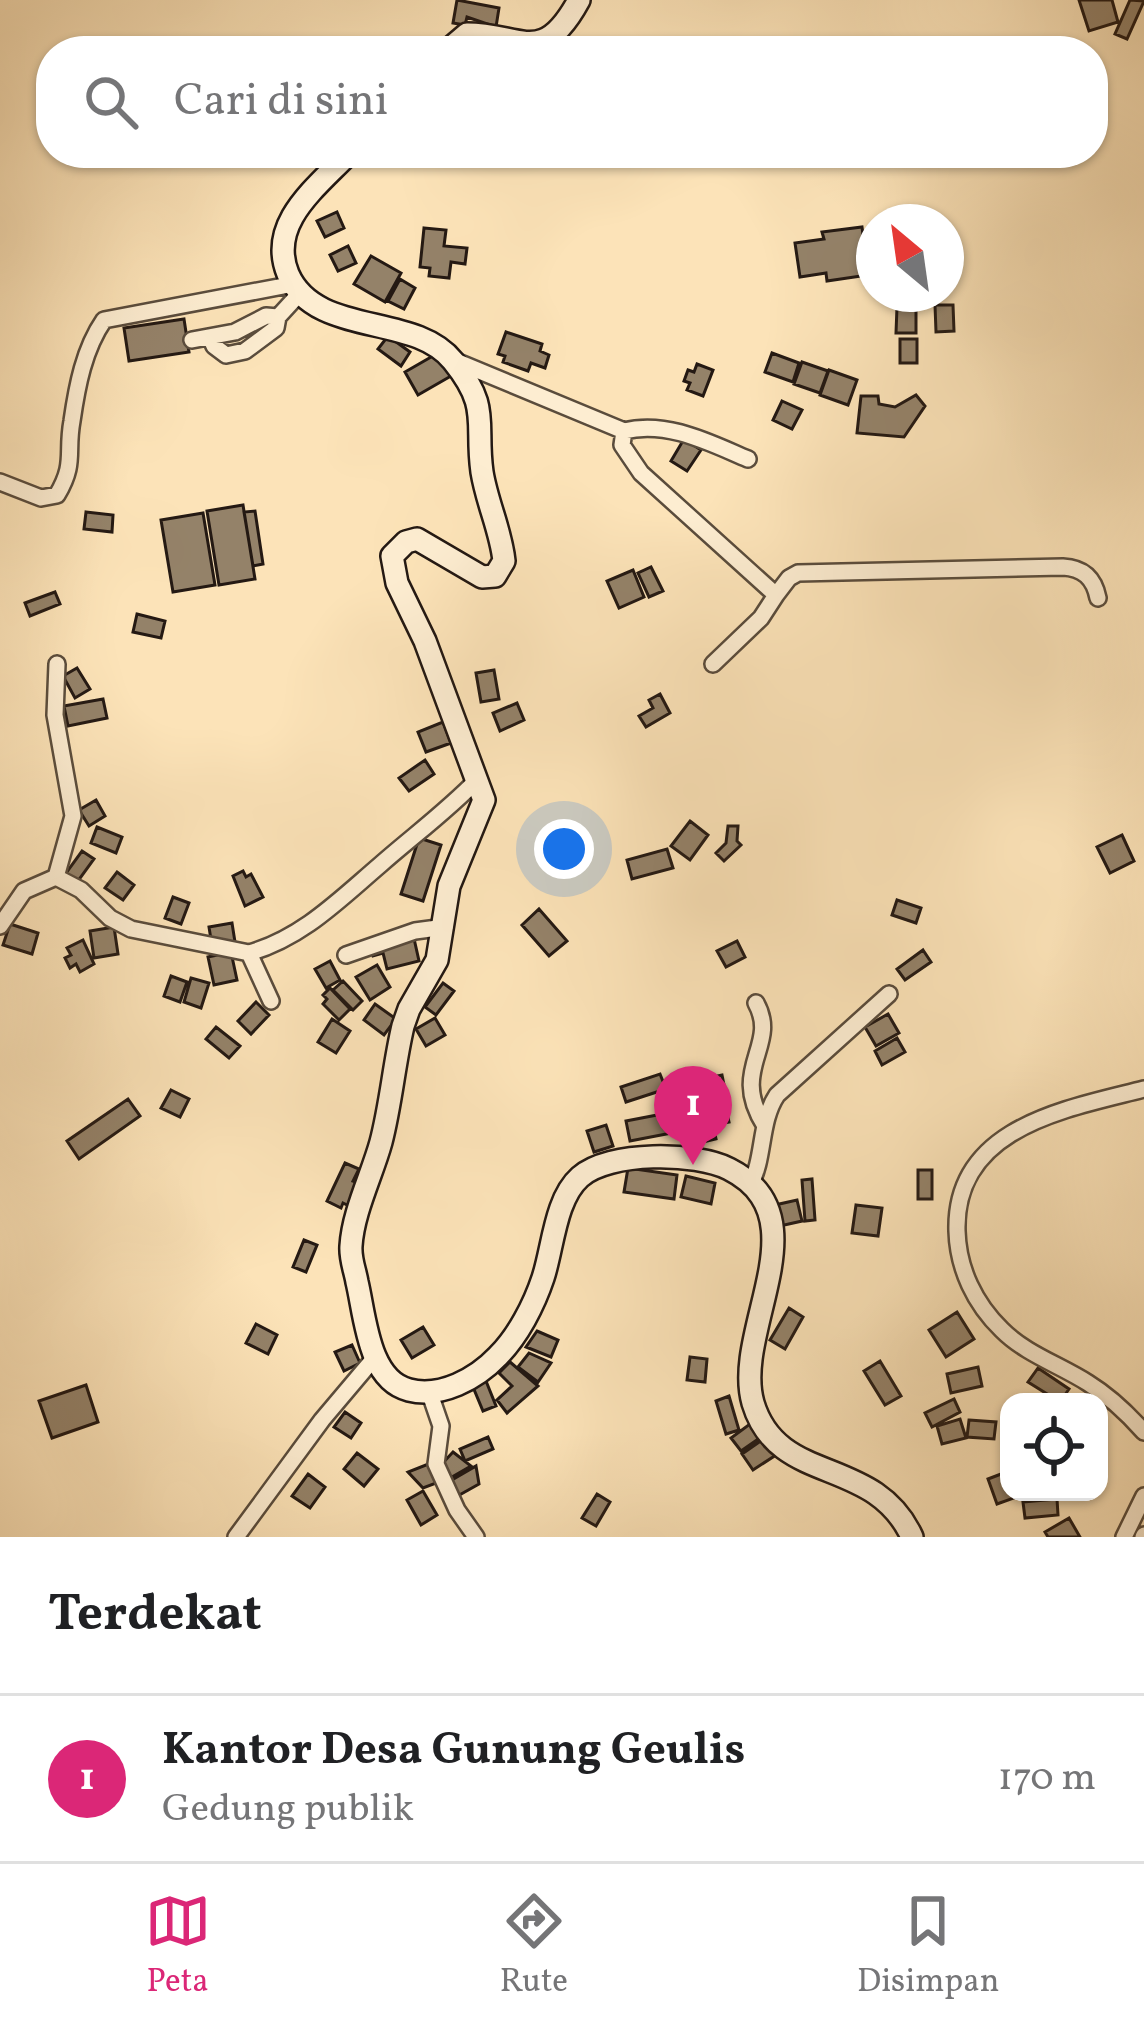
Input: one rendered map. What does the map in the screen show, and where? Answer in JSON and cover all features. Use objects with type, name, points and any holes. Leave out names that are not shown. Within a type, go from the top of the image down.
[{"type":"main road","points":[[548,36],[579,0]]},
{"type":"main road","points":[[335,168],[284,231],[282,256],[297,289],[341,315],[428,339],[468,382],[482,416],[482,468],[502,544],[503,567],[495,576],[482,577],[417,539],[396,550],[392,565],[484,804],[451,878],[437,960],[403,1026],[380,1143],[351,1241],[361,1304],[376,1356],[392,1383],[430,1394],[482,1371],[512,1339],[542,1282],[567,1197],[587,1172],[611,1163],[688,1156],[725,1167],[750,1185],[767,1213],[773,1241],[771,1274],[748,1361],[756,1412],[791,1455],[886,1498],[912,1537]]},
{"type":"street","points":[[211,337],[226,355],[245,351],[276,328],[297,289]]},
{"type":"street","points":[[0,482],[40,498],[57,495],[70,472],[71,425],[86,353],[104,320],[297,289]]},
{"type":"street","points":[[192,340],[236,332],[266,316],[278,317]]},
{"type":"street","points":[[245,351],[249,325]]},
{"type":"street","points":[[452,360],[625,431],[665,430],[699,437],[748,459]]},
{"type":"street","points":[[625,431],[622,445],[641,473],[776,595]]},
{"type":"street","points":[[713,664],[761,618],[789,578],[815,572],[1077,568],[1087,574],[1098,598]]},
{"type":"street","points":[[56,877],[73,816],[55,716],[57,664]]},
{"type":"street","points":[[56,877],[131,929],[249,953],[284,940],[319,917],[417,837],[478,779]]},
{"type":"street","points":[[0,926],[24,891],[56,877]]},
{"type":"street","points":[[346,955],[415,931],[445,927]]},
{"type":"street","points":[[249,953],[272,1000]]},
{"type":"street","points":[[750,1185],[777,1095],[890,994]]},
{"type":"street","points":[[756,1003],[765,1027],[749,1073],[752,1106],[765,1126]]},
{"type":"street","points":[[1144,1089],[1050,1113],[1010,1135],[969,1174],[957,1223],[966,1277],[995,1323],[1026,1348],[1090,1384],[1144,1432]]},
{"type":"street","points":[[236,1537],[376,1356]]},
{"type":"street","points":[[430,1394],[441,1426],[436,1464],[457,1510],[476,1537]]},
{"type":"street","points":[[1124,1537],[1144,1496]]},
{"type":"building","points":[[457,0],[499,8],[496,27],[467,17],[465,25],[453,23]]},
{"type":"building","points":[[1079,0],[1112,0],[1118,22],[1089,31]]},
{"type":"building","points":[[1130,0],[1144,1],[1127,39],[1115,34]]},
{"type":"building","points":[[337,212],[344,228],[325,237],[317,221]]},
{"type":"building","points":[[424,228],[446,230],[444,246],[467,248],[465,264],[451,262],[449,278],[429,276],[430,268],[420,267]]},
{"type":"building","points":[[856,228],[856,277],[827,281],[826,273],[800,277],[795,243],[824,239],[822,232]]},
{"type":"building","points":[[348,246],[356,263],[338,271],[330,255]]},
{"type":"building","points":[[371,256],[401,273],[385,302],[354,284]]},
{"type":"building","points":[[400,279],[415,288],[404,309],[388,301]]},
{"type":"building","points":[[897,312],[916,312],[916,333],[896,333]]},
{"type":"building","points":[[935,312],[953,312],[954,331],[936,332]]},
{"type":"building","points":[[184,319],[189,352],[129,361],[124,328]]},
{"type":"building","points":[[506,332],[542,344],[540,351],[549,355],[545,368],[531,363],[528,371],[503,362],[505,356],[498,354]]},
{"type":"building","points":[[388,336],[410,352],[401,366],[378,349]]},
{"type":"building","points":[[900,339],[917,339],[917,363],[900,363]]},
{"type":"building","points":[[438,353],[451,376],[418,395],[405,372]]},
{"type":"building","points":[[772,353],[799,363],[793,382],[765,372]]},
{"type":"building","points":[[802,362],[828,371],[820,393],[794,384]]},
{"type":"building","points":[[697,364],[713,370],[703,396],[687,390],[690,383],[684,381]]},
{"type":"building","points":[[829,370],[857,380],[848,405],[820,395]]},
{"type":"building","points":[[916,395],[925,406],[904,437],[857,433],[861,396],[878,396],[879,404],[895,407]]},
{"type":"building","points":[[782,401],[802,410],[792,429],[773,420]]},
{"type":"building","points":[[684,439],[701,450],[687,471],[671,461]]},
{"type":"building","points":[[243,505],[255,579],[219,585],[207,511]]},
{"type":"building","points":[[255,511],[263,564],[253,566],[244,512]]},
{"type":"building","points":[[86,512],[113,515],[112,532],[84,529]]},
{"type":"building","points":[[203,513],[215,585],[173,592],[161,520]]},
{"type":"building","points":[[651,567],[663,591],[649,597],[638,573]]},
{"type":"building","points":[[633,570],[644,597],[619,608],[607,581]]},
{"type":"building","points":[[55,592],[60,604],[30,616],[25,603]]},
{"type":"building","points":[[137,614],[165,621],[161,638],[133,632]]},
{"type":"building","points":[[77,668],[90,689],[75,698],[63,676]]},
{"type":"building","points":[[494,670],[499,699],[481,702],[476,673]]},
{"type":"building","points":[[660,694],[670,713],[646,727],[639,716],[653,708],[649,700]]},
{"type":"building","points":[[103,699],[107,718],[68,726],[64,706]]},
{"type":"building","points":[[517,703],[524,720],[500,731],[493,713]]},
{"type":"building","points":[[443,722],[451,743],[426,752],[418,732]]},
{"type":"building","points":[[425,760],[434,774],[409,791],[399,778]]},
{"type":"building","points":[[96,800],[105,816],[89,826],[79,810]]},
{"type":"building","points":[[690,821],[708,835],[690,860],[671,846]]},
{"type":"building","points":[[728,826],[738,826],[741,845],[724,861],[716,853],[726,843]]},
{"type":"building","points":[[97,827],[122,837],[116,853],[91,843]]},
{"type":"building","points":[[1122,835],[1134,861],[1110,873],[1097,847]]},
{"type":"building","points":[[419,838],[441,845],[423,901],[401,894]]},
{"type":"building","points":[[667,849],[673,868],[632,879],[627,860]]},
{"type":"building","points":[[82,851],[94,859],[78,881],[66,873]]},
{"type":"building","points":[[243,871],[246,877],[251,874],[263,897],[245,906],[233,876]]},
{"type":"building","points":[[117,872],[134,885],[123,900],[105,888]]},
{"type":"building","points":[[173,897],[189,903],[181,924],[165,918]]},
{"type":"building","points":[[897,900],[921,908],[916,923],[892,915]]},
{"type":"building","points":[[539,909],[567,941],[549,956],[522,925]]},
{"type":"building","points":[[232,923],[235,942],[212,946],[209,927]]},
{"type":"building","points":[[10,924],[38,933],[32,954],[3,945]]},
{"type":"building","points":[[114,927],[118,954],[94,958],[90,931]]},
{"type":"building","points":[[413,934],[419,961],[387,969],[383,953],[373,956],[370,946]]},
{"type":"building","points":[[83,940],[94,964],[80,972],[76,964],[70,968],[65,958],[71,955],[67,948]]},
{"type":"building","points":[[737,941],[745,957],[726,967],[717,951]]},
{"type":"building","points":[[923,950],[931,962],[905,980],[897,969]]},
{"type":"building","points":[[231,952],[237,980],[214,985],[208,957]]},
{"type":"building","points":[[330,961],[340,980],[326,988],[315,969]]},
{"type":"building","points":[[377,965],[390,987],[370,1000],[356,977]]},
{"type":"building","points":[[171,976],[187,982],[180,1002],[164,996]]},
{"type":"building","points":[[191,978],[209,983],[201,1008],[184,1002]]},
{"type":"building","points":[[343,981],[362,1001],[353,1010],[333,990]]},
{"type":"building","points":[[443,983],[454,991],[436,1015],[425,1007]]},
{"type":"building","points":[[330,988],[350,1009],[339,1020],[323,1004],[327,999],[323,995]]},
{"type":"building","points":[[256,1002],[269,1015],[251,1034],[238,1021]]},
{"type":"building","points":[[375,1004],[396,1019],[384,1035],[364,1020]]},
{"type":"building","points":[[888,1014],[899,1033],[876,1046],[865,1027]]},
{"type":"building","points":[[435,1018],[445,1035],[426,1046],[416,1029]]},
{"type":"building","points":[[332,1019],[350,1031],[336,1053],[318,1042]]},
{"type":"building","points":[[216,1027],[240,1046],[229,1058],[206,1039]]},
{"type":"building","points":[[897,1038],[905,1052],[882,1065],[875,1051]]},
{"type":"building","points":[[700,1070],[703,1079],[722,1075],[726,1095],[707,1100],[709,1107],[725,1103],[729,1122],[713,1125],[716,1139],[695,1144],[680,1074]]},
{"type":"building","points":[[660,1074],[666,1089],[626,1102],[621,1087]]},
{"type":"building","points":[[171,1090],[189,1099],[180,1117],[161,1108]]},
{"type":"building","points":[[128,1099],[140,1116],[79,1159],[67,1141]]},
{"type":"building","points":[[683,1110],[687,1130],[630,1141],[626,1121]]},
{"type":"building","points":[[606,1125],[613,1146],[594,1152],[587,1131]]},
{"type":"building","points":[[345,1163],[359,1169],[353,1181],[359,1183],[349,1206],[343,1203],[341,1208],[327,1201]]},
{"type":"building","points":[[628,1168],[677,1175],[674,1199],[624,1192]]},
{"type":"building","points":[[918,1170],[932,1170],[932,1199],[918,1199]]},
{"type":"building","points":[[686,1176],[715,1183],[711,1204],[681,1197]]},
{"type":"building","points":[[812,1179],[815,1220],[805,1221],[802,1180]]},
{"type":"building","points":[[797,1200],[802,1221],[780,1226],[775,1205]]},
{"type":"building","points":[[856,1205],[882,1208],[878,1236],[852,1233]]},
{"type":"building","points":[[304,1240],[317,1245],[306,1272],[293,1267]]},
{"type":"building","points":[[789,1308],[803,1317],[785,1349],[770,1340]]},
{"type":"building","points":[[957,1312],[974,1339],[946,1357],[929,1330]]},
{"type":"building","points":[[256,1324],[277,1335],[268,1354],[246,1343]]},
{"type":"building","points":[[423,1327],[434,1345],[412,1358],[401,1340]]},
{"type":"building","points":[[537,1331],[558,1340],[551,1357],[526,1347]]},
{"type":"building","points":[[352,1345],[360,1363],[344,1371],[335,1352]]},
{"type":"building","points":[[529,1353],[551,1363],[538,1382],[518,1367]]},
{"type":"building","points":[[690,1357],[707,1359],[705,1382],[687,1380]]},
{"type":"building","points":[[880,1361],[901,1396],[885,1405],[864,1371]]},
{"type":"building","points":[[510,1362],[538,1386],[507,1413],[497,1400],[512,1386],[499,1373]]},
{"type":"building","points":[[978,1367],[982,1386],[951,1393],[947,1374]]},
{"type":"building","points":[[1038,1368],[1069,1389],[1046,1393],[1028,1382]]},
{"type":"building","points":[[486,1381],[496,1406],[483,1411],[473,1387]]},
{"type":"building","points":[[86,1385],[98,1422],[52,1438],[39,1401]]},
{"type":"building","points":[[729,1396],[739,1430],[726,1434],[716,1401]]},
{"type":"building","points":[[954,1399],[960,1412],[932,1427],[925,1413]]},
{"type":"building","points":[[345,1412],[361,1423],[351,1438],[334,1427]]},
{"type":"building","points":[[960,1419],[966,1438],[942,1444],[937,1426]]},
{"type":"building","points":[[969,1420],[996,1422],[994,1439],[967,1437]]},
{"type":"building","points":[[754,1421],[764,1435],[741,1451],[731,1438]]},
{"type":"building","points":[[488,1437],[493,1449],[465,1461],[460,1449]]},
{"type":"building","points":[[765,1438],[776,1455],[753,1470],[742,1454]]},
{"type":"building","points":[[453,1452],[471,1466],[445,1481],[439,1467]]},
{"type":"building","points":[[357,1453],[378,1469],[364,1486],[344,1469]]},
{"type":"building","points":[[431,1463],[439,1482],[423,1488],[408,1472]]},
{"type":"building","points":[[476,1466],[479,1484],[454,1498],[445,1484]]},
{"type":"building","points":[[308,1474],[325,1487],[310,1508],[292,1496]]},
{"type":"building","points":[[1000,1474],[1000,1501],[1005,1501],[997,1504],[988,1479]]},
{"type":"building","points":[[423,1491],[437,1515],[421,1525],[407,1500]]},
{"type":"building","points":[[597,1494],[610,1502],[596,1526],[582,1518]]},
{"type":"building","points":[[1057,1501],[1058,1515],[1025,1518],[1023,1502]]},
{"type":"building","points":[[1069,1518],[1080,1537],[1048,1537],[1045,1532]]},
{"type":"place","name":"Kantor Desa Gunung Geulis","points":[[693,1165]]}]
